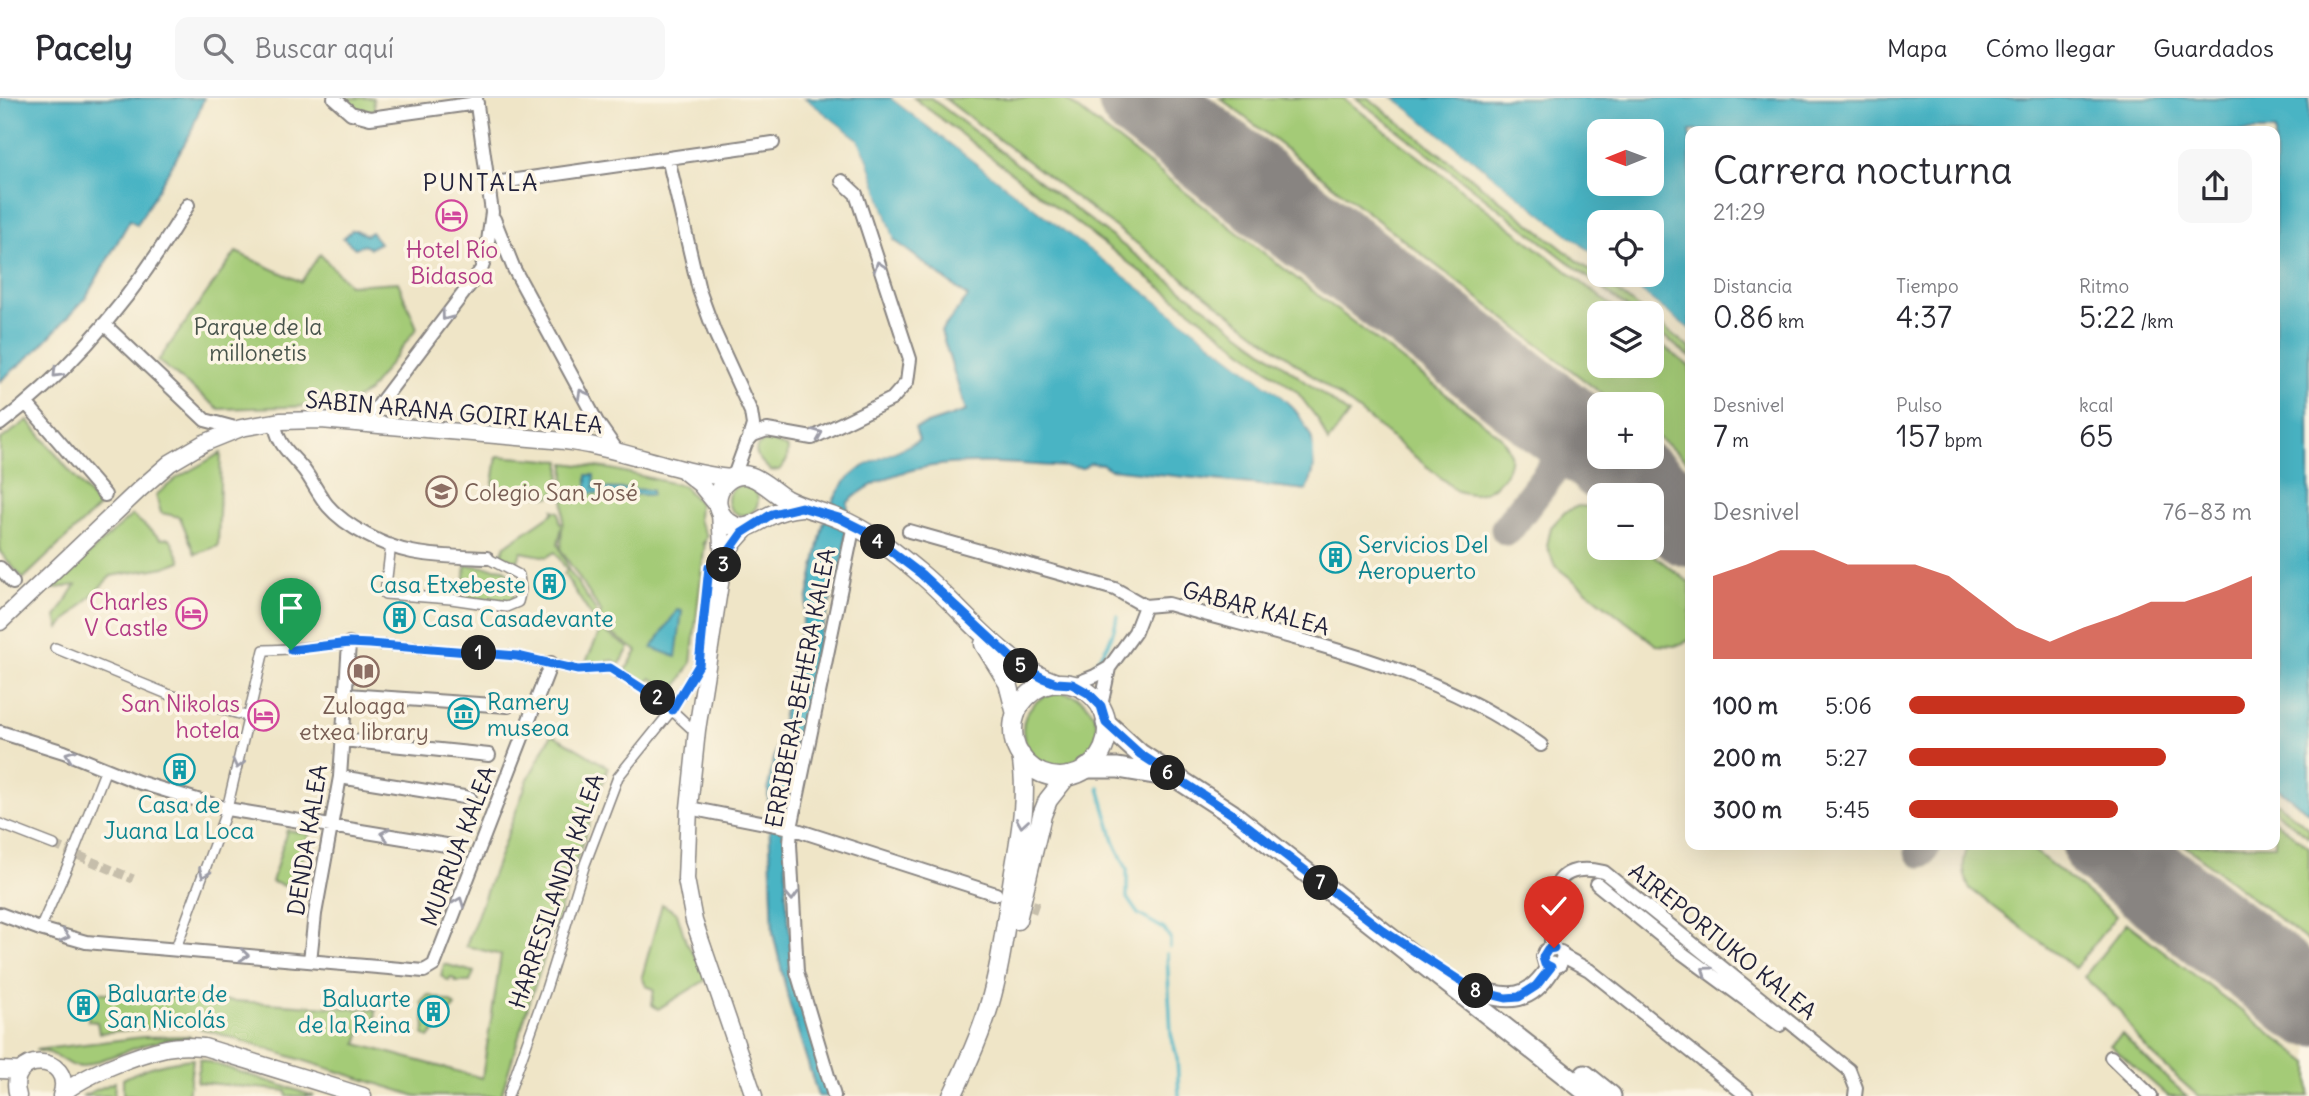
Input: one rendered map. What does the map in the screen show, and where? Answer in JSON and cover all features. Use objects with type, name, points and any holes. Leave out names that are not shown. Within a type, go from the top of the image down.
[{"type":"main road","points":[[801,507],[782,510],[756,523],[731,525],[719,509],[720,489],[732,477],[746,475],[801,507],[839,518],[921,574],[1019,665],[1088,693],[1103,715],[1140,754],[1232,814],[1592,1096]]},
{"type":"main road","points":[[756,523],[767,513],[770,499],[759,481]]},
{"type":"main road","points":[[952,1096],[975,1047],[998,968],[1024,812],[1025,784],[1021,755],[1014,740],[1016,714],[1008,682],[954,605]]},
{"type":"main road","points":[[1016,714],[1031,693],[1047,685],[1064,684]]},
{"type":"main road","points":[[1087,768],[1101,753],[1107,733],[1103,715]]},
{"type":"main road","points":[[1021,755],[1045,775],[1066,776],[1087,768],[1134,770],[1180,781]]},
{"type":"main road","points":[[960,1096],[981,1050],[996,1007],[1042,815],[1048,800],[1066,776]]},
{"type":"main road","points":[[1385,932],[1474,990],[1611,1096]]},
{"type":"main road","points":[[1474,990],[1506,998],[1519,997],[1536,986],[1555,957]]},
{"type":"street","points":[[334,98],[351,113],[370,118],[476,101],[492,212],[501,242],[597,422],[618,452]]},
{"type":"street","points":[[488,184],[773,143]]},
{"type":"street","points":[[668,158],[699,290],[714,331],[751,412],[753,425],[732,477]]},
{"type":"street","points":[[748,440],[767,430],[811,438],[892,400],[907,382],[910,359],[856,194],[842,181]]},
{"type":"street","points":[[0,424],[26,403],[104,324],[161,251],[188,205]]},
{"type":"street","points":[[481,271],[489,242],[492,212]]},
{"type":"street","points":[[348,422],[364,416],[378,405],[488,264],[497,262],[514,269]]},
{"type":"street","points":[[104,324],[205,420],[239,429]]},
{"type":"street","points":[[26,403],[105,495]]},
{"type":"street","name":"SABIN ARANA GOIRI KALEA","points":[[0,622],[162,470],[204,443],[239,429],[275,421],[321,420],[565,441],[680,469],[732,477]]},
{"type":"street","points":[[275,421],[276,435],[282,445],[315,484],[327,505],[347,523],[410,552],[487,558],[519,575],[521,590],[518,602],[506,607],[385,594],[391,544]]},
{"type":"street","points":[[748,440],[759,481]]},
{"type":"street","name":"SABIN ARANA GOIRI KALEA","points":[[680,469],[700,484],[719,509]]},
{"type":"street","points":[[719,509],[722,571],[697,730],[689,808],[686,879],[690,907],[754,1096]]},
{"type":"street","points":[[722,571],[732,546],[756,523]]},
{"type":"street","name":"GABAR KALEA","points":[[909,531],[1115,589],[1145,606],[1168,604],[1364,659],[1423,679],[1511,723],[1541,745]]},
{"type":"street","name":"ERRIBERA-BEHERA KALEA","points":[[834,1096],[797,972],[790,828],[857,532]]},
{"type":"street","name":"HARRESILANDA KALEA","points":[[508,1096],[546,989],[585,864],[618,777],[672,710],[699,665],[709,567],[722,571]]},
{"type":"street","points":[[0,568],[13,583]]},
{"type":"street","points":[[1064,684],[1096,676],[1109,668],[1135,632],[1145,606]]},
{"type":"street","points":[[176,948],[227,809],[264,650],[291,650],[349,643],[517,656],[578,670],[610,668],[663,702],[692,729],[697,730]]},
{"type":"street","name":"DENDA KALEA","points":[[310,961],[315,914],[340,777],[349,643]]},
{"type":"street","points":[[55,648],[170,695],[250,717]]},
{"type":"street","name":"MURRUA KALEA","points":[[310,961],[424,971],[434,965],[551,663]]},
{"type":"street","points":[[1103,715],[1109,668]]},
{"type":"street","points":[[347,695],[508,706]]},
{"type":"street","points":[[0,732],[64,752],[138,782],[227,809],[452,846]]},
{"type":"street","points":[[343,740],[489,755]]},
{"type":"street","points":[[40,929],[74,853],[106,769]]},
{"type":"street","points":[[340,777],[470,798]]},
{"type":"street","points":[[689,808],[790,828],[996,894]]},
{"type":"street","points":[[0,824],[54,845]]},
{"type":"street","name":"AIREPORTUKO KALEA","points":[[1555,957],[1553,892],[1559,880],[1569,873],[1592,870],[1604,872],[1849,1070],[1855,1092]]},
{"type":"street","name":"AIREPORTUKO KALEA","points":[[1597,884],[1682,953],[1844,1074],[1855,1092]]},
{"type":"street","points":[[0,914],[86,942],[310,961]]},
{"type":"street","points":[[1555,957],[1590,970],[1748,1096]]},
{"type":"street","points":[[62,1095],[76,1083],[151,1052],[186,1045],[204,1048],[363,1096]]},
{"type":"street","points":[[2110,1058],[2151,1096]]},
{"type":"street","points":[[18,1095],[16,1082],[21,1071],[31,1063],[40,1062],[53,1066],[59,1072],[63,1082],[62,1095]]},
{"type":"street","points":[[0,1070],[21,1071]]},
{"type":"street","points":[[59,1072],[92,1076]]},
{"type":"street","points":[[0,1087],[18,1095]]},
{"type":"green space","points":[[339,98],[373,98],[375,113],[353,109]]},
{"type":"green space","points":[[914,98],[931,98],[1349,414],[1328,442],[1319,421],[1297,392]]},
{"type":"green space","points":[[944,98],[1064,98],[1500,436],[1508,448],[1510,458],[1506,473],[1495,485],[1481,493],[1457,491],[1359,411]]},
{"type":"green space","points":[[1220,98],[1343,98],[1605,301],[1587,301],[1587,378],[1664,378],[1664,346],[1685,363],[1685,459],[1664,442],[1664,392],[1600,392]]},
{"type":"green space","points":[[1356,98],[1368,98],[1587,268],[1587,277]]},
{"type":"green space","name":"Parque de la millonetis","points":[[236,252],[301,282],[320,254],[349,285],[398,282],[417,328],[368,392],[345,405],[219,409],[158,361]]},
{"type":"green space","points":[[1600,287],[1612,287],[1630,301],[1618,301]]},
{"type":"green space","points":[[1664,327],[1685,344],[1685,353],[1664,336]]},
{"type":"green space","points":[[28,420],[99,507],[23,579],[0,552],[0,440]]},
{"type":"green space","points":[[768,440],[788,448],[787,460],[779,470],[771,471],[757,455],[757,447]]},
{"type":"green space","points":[[221,453],[218,546],[195,554],[180,517],[161,513],[156,495],[177,478]]},
{"type":"green space","points":[[497,456],[561,461],[560,488],[550,497],[492,491]]},
{"type":"green space","points":[[565,463],[611,469],[684,486],[699,503],[698,520],[707,536],[702,545],[705,542],[691,663],[676,688],[672,686],[670,690],[651,678],[647,684],[625,671],[637,651],[598,624],[601,612],[561,550],[562,526],[558,544],[568,567],[566,569],[555,552],[547,557],[521,552],[518,561],[501,555],[505,546],[553,513],[553,510],[559,512],[560,523],[563,524]]},
{"type":"green space","points":[[743,485],[754,489],[758,500],[754,511],[743,515],[732,511],[728,500],[732,489]]},
{"type":"green space","points":[[1578,506],[1587,507],[1587,560],[1660,560],[1685,579],[1685,642],[1675,646],[1656,645],[1555,566],[1547,546],[1551,527],[1565,512]]},
{"type":"green space","points":[[132,515],[161,539],[170,538],[181,561],[165,567],[111,576],[59,628],[56,617],[76,585],[50,589]]},
{"type":"green space","points":[[466,565],[504,569],[515,582],[513,600],[503,605],[463,599]]},
{"type":"green space","points":[[568,569],[595,609],[597,615],[594,620],[564,574]]},
{"type":"green space","points":[[601,629],[629,648],[620,664],[613,660],[584,666]]},
{"type":"green space","points":[[1060,693],[1074,696],[1086,704],[1094,716],[1097,730],[1094,744],[1086,756],[1074,764],[1060,767],[1046,764],[1034,756],[1026,744],[1023,730],[1026,716],[1034,704],[1046,696]]},
{"type":"green space","points":[[552,734],[608,767],[529,1003],[501,1096],[416,1096],[194,1026],[99,1033],[97,1022],[88,1021],[91,992],[376,1010],[375,1028],[362,1028],[357,1044],[482,1078],[501,955],[466,946],[528,779]]},
{"type":"green space","points":[[2280,805],[2309,828],[2309,837],[2280,815]]},
{"type":"green space","points":[[2280,825],[2309,847],[2309,942],[2190,850],[2280,850]]},
{"type":"green space","points":[[287,830],[309,834],[295,889],[272,882]]},
{"type":"green space","points":[[1967,850],[2033,850],[2116,916],[2075,968],[1969,888],[1965,877]]},
{"type":"green space","points":[[662,904],[677,913],[686,942],[709,978],[658,1009],[652,1005],[654,989],[646,986],[642,977]]},
{"type":"green space","points":[[2127,923],[2309,1063],[2309,1096],[2198,1096],[2161,1063],[2137,1038],[2120,1011],[2084,977]]},
{"type":"green space","points":[[444,964],[474,972],[470,982],[455,982],[455,979],[450,978],[449,981],[441,976]]},
{"type":"green space","points":[[428,995],[455,1006],[429,1038],[423,1034],[425,1029],[421,1002]]},
{"type":"green space","points":[[2122,1034],[2187,1096],[2168,1096],[2110,1045]]},
{"type":"green space","points":[[190,1036],[147,1044],[81,1067],[71,1065],[50,1053],[35,1050],[143,1037]]},
{"type":"green space","points":[[193,1059],[188,1096],[123,1096],[123,1079],[157,1065]]},
{"type":"green space","points":[[200,1059],[314,1096],[287,1096],[286,1091],[197,1082]]},
{"type":"green space","points":[[115,1082],[114,1096],[83,1096],[84,1095]]},
{"type":"water","points":[[0,98],[204,98],[190,134],[137,225],[130,220],[85,299],[37,350],[0,381]]},
{"type":"water","points":[[804,98],[891,98],[1279,394],[1306,426],[1314,449],[1315,462],[1307,490],[1110,469],[1102,464],[1090,463],[1083,468],[960,463],[929,466],[900,473],[872,485],[848,502],[844,555],[820,636],[793,772],[786,842],[786,894],[792,954],[830,1096],[818,1096],[789,1002],[773,933],[768,787],[823,525],[831,504],[849,477],[859,469],[919,440],[915,428],[966,411],[941,331],[968,297],[894,240],[866,156],[857,139]]},
{"type":"water","points":[[1393,98],[2309,98],[2309,813],[2280,790],[2280,126],[1685,126],[1685,326],[1664,310],[1664,301],[1653,301],[1634,287],[1664,287],[1664,210],[1587,210],[1587,250]]},
{"type":"water","points":[[352,230],[366,235],[371,232],[380,243],[370,248],[363,245],[355,248],[343,238]]},
{"type":"water","points":[[587,475],[594,475],[594,488],[652,490],[652,495],[587,493]]},
{"type":"water","points":[[677,610],[682,611],[676,657],[652,648]]},
{"type":"pier","points":[[801,98],[857,139],[866,156],[894,240],[889,237],[863,157],[855,142]]},
{"type":"pier","points":[[891,98],[897,98],[1282,391],[1300,408],[1316,437],[1318,474],[1310,492],[1307,490],[1315,473],[1313,438],[1297,410]]},
{"type":"pier","points":[[1389,98],[1393,98],[1587,250],[1587,253]]},
{"type":"pier","points":[[1631,287],[1653,301],[1649,301]]},
{"type":"pier","points":[[1664,310],[1685,326],[1685,330],[1664,313]]},
{"type":"pier","points":[[919,440],[862,466],[845,480],[833,498],[830,497],[843,478],[860,463]]},
{"type":"waterway","points":[[1094,665],[1109,642],[1117,616]]},
{"type":"waterway","points":[[1099,788],[1115,844],[1127,869],[1127,898],[1138,914],[1164,929],[1170,938],[1170,947]]},
{"type":"waterway","points":[[1167,954],[1171,1034],[1177,1057],[1179,1096]]},
{"type":"taxiway","points":[[1545,411],[1561,436],[1561,450],[1556,465]]},
{"type":"taxiway","points":[[1507,529],[1556,465],[1576,454],[1587,453]]},
{"type":"runway","points":[[1141,98],[1587,443]]},
{"type":"runway","points":[[1619,469],[1685,520]]},
{"type":"runway","points":[[2111,850],[2309,1003]]},
{"type":"tunnel","points":[[54,845],[133,879]]},
{"type":"tunnel","points":[[1015,900],[1038,908]]},
{"type":"place","name":"Hotel Río Bidasoa","points":[[452,215]]},
{"type":"place","name":"Colegio San José","points":[[441,492]]},
{"type":"place","name":"Servicios Del Aeropuerto","points":[[1335,557]]},
{"type":"place","name":"Casa Etxebeste","points":[[549,584]]},
{"type":"place","name":"Charles V Castle","points":[[191,614]]},
{"type":"place","name":"Casa Casadevante","points":[[399,618]]},
{"type":"place","name":"Zuloaga etxea library","points":[[364,671]]},
{"type":"place","name":"Ramery museoa","points":[[464,714]]},
{"type":"place","name":"San Nikolas hotela","points":[[263,716]]},
{"type":"place","name":"Casa de Juana La Loca","points":[[179,770]]},
{"type":"place","name":"Baluarte de San Nicolás","points":[[84,1006]]},
{"type":"place","name":"Baluarte de la Reina","points":[[434,1011]]},
{"type":"district","name":"PUNTALA","points":[[481,182]]},
{"type":"route","points":[[291,650],[349,643],[370,644],[528,657],[578,670],[610,668],[672,710],[699,665],[709,567],[722,571],[727,554],[748,527],[782,510],[801,507],[839,518],[863,530],[921,574],[1008,657],[1043,678],[1056,683],[1072,684],[1088,693],[1101,706],[1106,723],[1140,754],[1232,814],[1385,932],[1474,990],[1506,998],[1528,993],[1544,979],[1551,967],[1545,964],[1543,957],[1548,949],[1554,948]]}]
